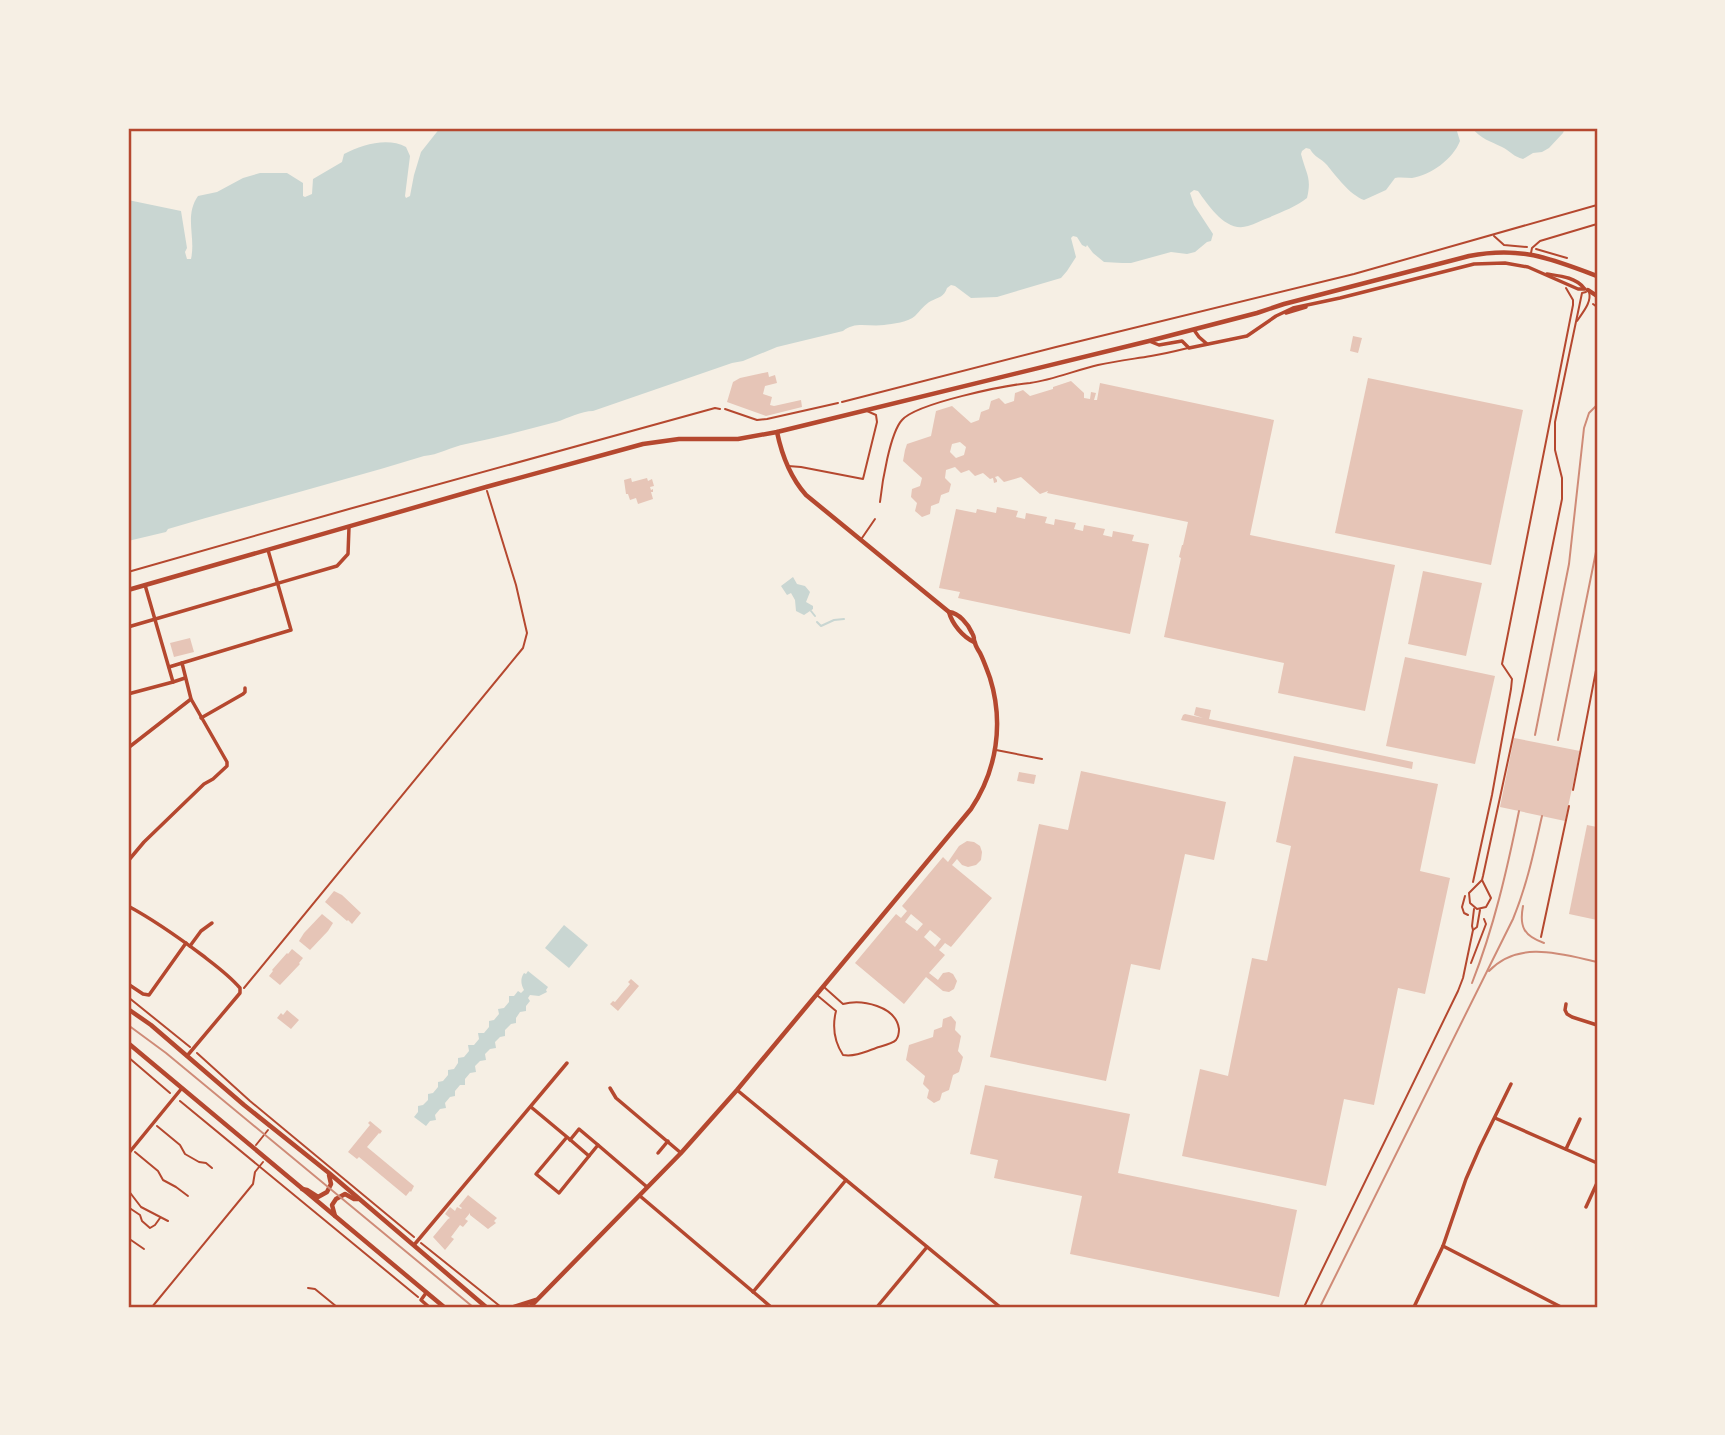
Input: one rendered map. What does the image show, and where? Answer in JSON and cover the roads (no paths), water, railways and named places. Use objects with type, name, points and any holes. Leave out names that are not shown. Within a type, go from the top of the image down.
[{"type":"street","points":[[128,590],[486,487],[661,440],[738,439],[777,432],[1194,330],[1469,256],[1502,252],[1530,254],[1597,276]]},
{"type":"street","points":[[1149,341],[1159,345],[1181,341],[1189,348],[1247,336],[1281,314],[1474,264],[1505,263],[1528,267],[1597,296]]},
{"type":"street","points":[[1194,330],[1207,344]]},
{"type":"street","points":[[514,1307],[527,1306],[538,1299],[648,1188],[737,1090],[971,809],[985,786],[991,768],[995,750],[996,716],[993,691],[974,636],[958,616],[949,612],[812,500],[795,481],[787,466],[777,432]]},
{"type":"street","points":[[128,628],[334,567],[348,554],[349,527]]},
{"type":"street","points":[[169,667],[291,630],[268,550]]},
{"type":"street","points":[[145,585],[173,681]]},
{"type":"street","points":[[128,861],[204,783],[225,769],[227,762],[191,699],[182,663]]},
{"type":"street","points":[[128,694],[186,678]]},
{"type":"street","points":[[201,718],[246,692],[244,688]]},
{"type":"street","points":[[128,748],[191,699]]},
{"type":"street","points":[[128,906],[188,944],[240,990],[187,1056]]},
{"type":"street","points":[[128,984],[149,995],[188,944],[212,923]]},
{"type":"street","points":[[1566,1004],[1564,1010],[1567,1014],[1597,1025]]},
{"type":"street","points":[[128,1009],[151,1025],[329,1173],[486,1307]]},
{"type":"street","points":[[128,1043],[444,1307]]},
{"type":"street","points":[[414,1245],[566,1063]]},
{"type":"street","points":[[1414,1307],[1443,1246],[1466,1179],[1511,1084]]},
{"type":"street","points":[[128,1154],[182,1088]]},
{"type":"street","points":[[610,1088],[616,1098],[681,1153]]},
{"type":"street","points":[[737,1090],[1000,1307]]},
{"type":"street","points":[[531,1107],[589,1156]]},
{"type":"street","points":[[1495,1118],[1597,1163]]},
{"type":"street","points":[[1566,1149],[1580,1119]]},
{"type":"street","points":[[598,1145],[559,1194],[536,1174],[579,1129],[598,1145],[648,1188]]},
{"type":"street","points":[[658,1153],[668,1141]]},
{"type":"street","points":[[301,1189],[318,1197],[324,1195],[331,1184],[329,1173]]},
{"type":"street","points":[[753,1292],[846,1180]]},
{"type":"street","points":[[1586,1207],[1597,1183]]},
{"type":"street","points":[[337,1219],[332,1205],[336,1199],[345,1194],[354,1199],[359,1198]]},
{"type":"street","points":[[640,1196],[771,1307]]},
{"type":"street","points":[[1443,1246],[1562,1307]]},
{"type":"street","points":[[877,1307],[927,1247]]},
{"type":"street","points":[[426,1293],[421,1300],[429,1307]]},
{"type":"lane","points":[[1530,254],[1540,241],[1597,224]]},
{"type":"lane","points":[[1480,909],[1470,902],[1469,894],[1482,880],[1562,499],[1563,485],[1555,450],[1555,422],[1580,299],[1582,293],[1587,290],[1591,298],[1577,322]]},
{"type":"lane","points":[[880,502],[896,427],[912,412],[928,405],[1031,383],[1096,365],[1189,348]]},
{"type":"lane","points":[[724,409],[757,420],[838,403]]},
{"type":"lane","points":[[787,466],[863,480],[877,422],[876,415],[866,411]]},
{"type":"lane","points":[[861,540],[875,519]]},
{"type":"lane","points":[[1573,790],[1597,665]]},
{"type":"lane","points":[[995,750],[1042,759]]},
{"type":"lane","points":[[1541,937],[1569,806]]},
{"type":"lane","points":[[1473,930],[1477,927],[1480,909],[1488,904],[1491,898],[1482,880]]},
{"type":"lane","points":[[1304,1307],[1455,998],[1463,978],[1473,930],[1474,907]]},
{"type":"lane","points":[[816,995],[836,1011],[834,1039],[843,1055],[855,1055],[897,1038],[899,1033],[894,1016],[874,1006],[852,1002],[843,1004],[823,986]]},
{"type":"lane","points":[[308,1288],[315,1289],[337,1307]]},
{"type":"waterway","points":[[811,611],[815,616]]},
{"type":"waterway","points":[[817,622],[821,626],[844,619]]},
{"type":"tram line","points":[[1535,735],[1569,564],[1584,428],[1589,413],[1597,405]]},
{"type":"tram line","points":[[1558,740],[1597,547]]},
{"type":"tram line","points":[[1472,983],[1499,898],[1519,811]]},
{"type":"tram line","points":[[1320,1307],[1513,919],[1526,881],[1542,816]]},
{"type":"tram line","points":[[1523,906],[1522,920],[1525,930],[1544,943]]},
{"type":"tram line","points":[[1489,971],[1501,961],[1527,952],[1555,953],[1597,962]]},
{"type":"tram line","points":[[128,1025],[166,1053],[473,1307]]}]
